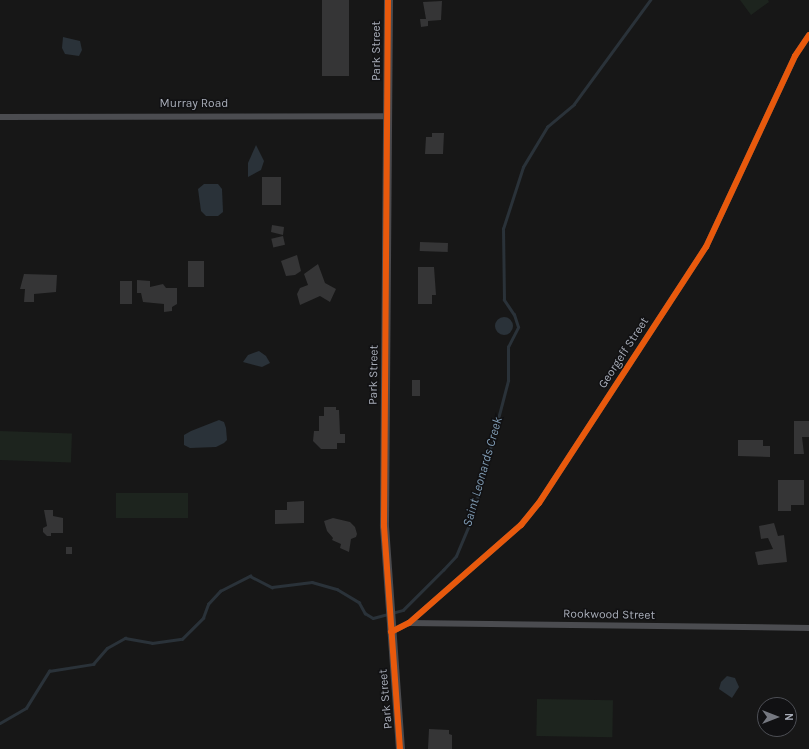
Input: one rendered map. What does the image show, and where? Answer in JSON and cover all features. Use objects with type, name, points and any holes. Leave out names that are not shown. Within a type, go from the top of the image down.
[{"type":"street","name":"Park Street","points":[[388,0],[384,526],[400,749]]},
{"type":"street","name":"Georgeff Street","points":[[391,632],[409,623],[521,525],[539,503],[706,246],[795,56],[809,35]]},
{"type":"street","name":"Murray Road","points":[[0,117],[388,116]]},
{"type":"street","name":"Rookwood Street","points":[[409,623],[809,628]]},
{"type":"shaded area","points":[[740,0],[768,0],[769,2],[751,15]]},
{"type":"shaded area","points":[[63,37],[80,41],[82,50],[79,56],[65,54],[62,48]]},
{"type":"shaded area","points":[[256,145],[264,161],[261,170],[248,177],[248,163]]},
{"type":"shaded area","points":[[204,184],[218,184],[222,189],[223,212],[218,216],[206,216],[201,211],[198,189]]},
{"type":"shaded area","points":[[504,317],[510,320],[513,326],[510,332],[504,335],[498,332],[495,326],[498,320]]},
{"type":"shaded area","points":[[259,351],[266,356],[270,363],[262,367],[243,362],[248,355]]},
{"type":"shaded area","points":[[219,420],[224,422],[226,428],[227,440],[224,443],[216,447],[190,448],[184,445],[184,435]]},
{"type":"shaded area","points":[[0,431],[72,434],[71,462],[0,460]]},
{"type":"shaded area","points":[[116,493],[188,493],[188,518],[116,518]]},
{"type":"shaded area","points":[[727,676],[735,678],[739,687],[732,698],[719,689],[721,682]]},
{"type":"shaded area","points":[[537,699],[613,700],[612,737],[536,736]]},
{"type":"building","points":[[322,0],[349,0],[349,76],[322,76]]},
{"type":"building","points":[[442,1],[441,20],[428,21],[428,26],[421,27],[420,19],[426,19],[423,2]]},
{"type":"building","points":[[432,133],[444,133],[443,154],[425,154],[426,137],[432,137]]},
{"type":"building","points":[[262,177],[281,177],[281,205],[262,205]]},
{"type":"building","points":[[272,225],[284,227],[283,235],[271,232]]},
{"type":"building","points":[[283,236],[285,245],[273,247],[271,239]]},
{"type":"building","points":[[420,242],[448,243],[448,252],[420,251]]},
{"type":"building","points":[[297,255],[301,271],[295,275],[286,276],[281,261]]},
{"type":"building","points":[[188,261],[204,261],[204,287],[188,287]]},
{"type":"building","points":[[318,264],[325,283],[336,289],[330,302],[320,296],[300,305],[297,294],[300,288],[308,285],[304,274]]},
{"type":"building","points":[[418,267],[434,267],[436,295],[432,295],[432,304],[418,304]]},
{"type":"building","points":[[24,274],[57,275],[56,292],[34,294],[34,302],[24,302],[25,289],[20,289]]},
{"type":"building","points":[[137,280],[150,281],[150,287],[163,284],[166,288],[177,288],[177,304],[172,307],[172,311],[164,312],[164,304],[143,302],[141,293],[137,293]]},
{"type":"building","points":[[120,281],[132,281],[132,304],[120,304]]},
{"type":"building","points":[[412,380],[420,380],[420,396],[412,396]]},
{"type":"building","points":[[324,407],[336,407],[336,410],[339,410],[340,434],[345,434],[345,443],[337,443],[337,449],[321,449],[313,441],[314,431],[319,431],[319,416],[324,416]]},
{"type":"building","points":[[794,421],[809,421],[809,437],[802,437],[804,454],[794,454]]},
{"type":"building","points":[[738,440],[763,440],[763,446],[770,446],[770,457],[738,456]]},
{"type":"building","points":[[778,480],[804,480],[804,505],[791,505],[791,511],[778,511]]},
{"type":"building","points":[[304,501],[304,523],[275,524],[275,510],[287,510],[287,502]]},
{"type":"building","points":[[44,510],[53,510],[53,516],[63,518],[63,533],[51,533],[51,536],[47,536],[43,532],[43,528],[47,526]]},
{"type":"building","points":[[333,518],[350,522],[355,527],[357,534],[356,537],[351,539],[349,552],[340,548],[341,544],[332,540],[333,538],[327,531],[324,521]]},
{"type":"building","points":[[774,523],[778,536],[784,535],[787,562],[758,565],[755,552],[773,549],[768,538],[761,539],[759,526]]},
{"type":"building","points":[[66,547],[72,547],[72,554],[66,554]]},
{"type":"building","points":[[429,729],[449,730],[449,734],[452,735],[452,749],[428,749]]},
{"type":"waterway","name":"Saint Leonards Creek","points":[[0,723],[26,708],[49,671],[93,664],[107,648],[125,638],[152,643],[182,639],[203,618],[208,604],[220,591],[250,576],[272,587],[312,582],[337,589],[359,602],[365,613],[373,618],[403,610],[456,556],[472,518],[508,381],[508,347],[518,327],[514,315],[504,300],[503,229],[523,167],[547,127],[574,104],[650,0]]},
{"type":"cycle path","points":[[388,0],[384,526],[400,749]]},
{"type":"cycle path","points":[[391,632],[409,623],[521,525],[539,503],[706,247],[795,56],[809,35]]}]
